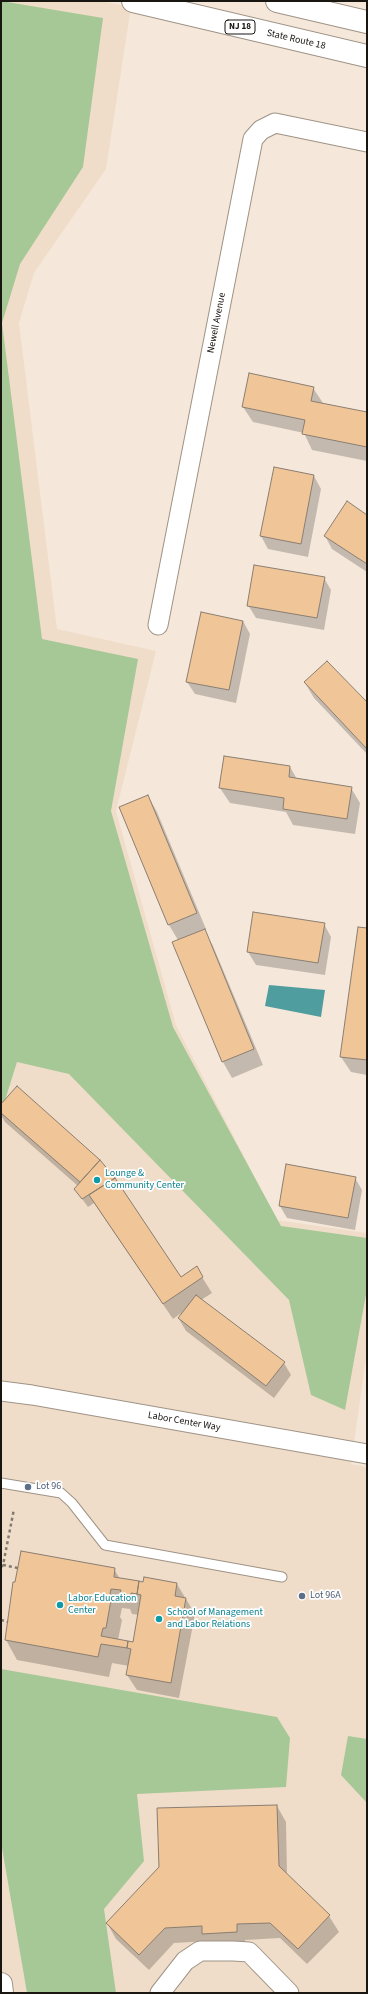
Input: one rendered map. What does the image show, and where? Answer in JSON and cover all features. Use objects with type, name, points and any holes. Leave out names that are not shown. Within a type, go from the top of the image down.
[{"type":"main road","name":"State Route 18","points":[[133,1],[367,56]]},
{"type":"main road","points":[[277,1],[367,22]]},
{"type":"main road","points":[[1,1984],[2,1993]]},
{"type":"street","name":"Newell Avenue","points":[[158,626],[253,139],[261,130],[275,123],[367,142]]},
{"type":"street","name":"Labor Center Way","points":[[1,1391],[32,1395],[367,1454]]},
{"type":"street","points":[[160,1993],[185,1961],[200,1951],[233,1951],[249,1952],[289,1993]]},
{"type":"lane","points":[[1,1482],[61,1493],[72,1503],[105,1545],[282,1578]]},
{"type":"path","points":[[14,1509],[2,1566],[18,1568]]},
{"type":"path","points":[[1,1620],[8,1622]]},
{"type":"shaded area","points":[[1,1],[100,1],[131,7],[106,169],[34,273],[19,323],[57,629],[156,651],[116,811],[176,1025],[277,1220],[367,1233],[367,1351],[351,1464],[367,1467],[367,1993],[1,1993]]},
{"type":"green space","points":[[1,1],[103,18],[83,167],[20,264],[2,323],[42,639],[138,659],[111,811],[173,1027],[281,1226],[367,1238],[367,1289],[345,1410],[311,1395],[289,1300],[69,1074],[17,1062],[1,1113]]},
{"type":"green space","points":[[1,1669],[277,1717],[290,1738],[286,1787],[137,1794],[144,1861],[104,1909],[116,1993],[27,1993],[1,1842]]},
{"type":"green space","points":[[348,1736],[367,1739],[367,1803],[341,1775]]},
{"type":"water","points":[[269,985],[325,990],[321,1017],[265,1006]]},
{"type":"building","points":[[249,373],[314,387],[311,401],[367,412],[367,447],[302,434],[305,420],[242,407]]},
{"type":"building","points":[[274,467],[314,475],[301,544],[260,536]]},
{"type":"building","points":[[347,501],[367,515],[367,564],[324,536]]},
{"type":"building","points":[[254,565],[325,577],[317,618],[247,606]]},
{"type":"building","points":[[201,612],[243,621],[229,690],[186,682]]},
{"type":"building","points":[[327,661],[367,702],[367,749],[304,682]]},
{"type":"building","points":[[224,756],[290,766],[289,777],[352,787],[347,819],[283,809],[284,798],[219,788]]},
{"type":"building","points":[[148,795],[197,913],[168,925],[119,807]]},
{"type":"building","points":[[253,912],[325,923],[318,963],[247,952]]},
{"type":"building","points":[[358,927],[367,928],[367,1060],[340,1057]]},
{"type":"building","points":[[205,929],[254,1049],[222,1062],[172,942]]},
{"type":"building","points":[[17,1086],[100,1160],[80,1182],[1,1113],[1,1104]]},
{"type":"building","name":"Lounge & Community Center","points":[[100,1160],[115,1178],[82,1199],[74,1189]]},
{"type":"building","points":[[286,1164],[356,1177],[348,1218],[279,1206]]},
{"type":"building","points":[[115,1178],[181,1277],[197,1266],[203,1277],[163,1304],[89,1195]]},
{"type":"building","points":[[196,1295],[285,1362],[266,1386],[178,1318]]},
{"type":"building","name":"Labor Education Center","points":[[21,1551],[115,1568],[114,1577],[139,1581],[137,1594],[131,1593],[131,1596],[120,1594],[121,1590],[111,1589],[109,1599],[111,1600],[106,1628],[103,1628],[101,1636],[128,1641],[127,1648],[101,1644],[98,1657],[5,1640],[13,1582],[15,1582]]},
{"type":"building","name":"School of Management and Labor Relations","points":[[144,1577],[177,1583],[175,1596],[186,1598],[171,1683],[126,1675],[131,1649],[127,1648],[128,1641],[133,1642],[141,1595],[137,1594],[139,1581],[143,1582]]},
{"type":"building","points":[[277,1805],[279,1866],[330,1915],[298,1949],[270,1923],[237,1924],[237,1932],[202,1934],[202,1926],[165,1928],[139,1955],[106,1923],[159,1867],[157,1808]]},
{"type":"place","name":"Lounge & Community Center","points":[[97,1180]]},
{"type":"place","name":"Lot 96","points":[[28,1487]]},
{"type":"place","name":"Lot 96A","points":[[302,1596]]},
{"type":"place","name":"Labor Education Center","points":[[60,1605]]},
{"type":"place","name":"School of Management and Labor Relations","points":[[159,1619]]}]
